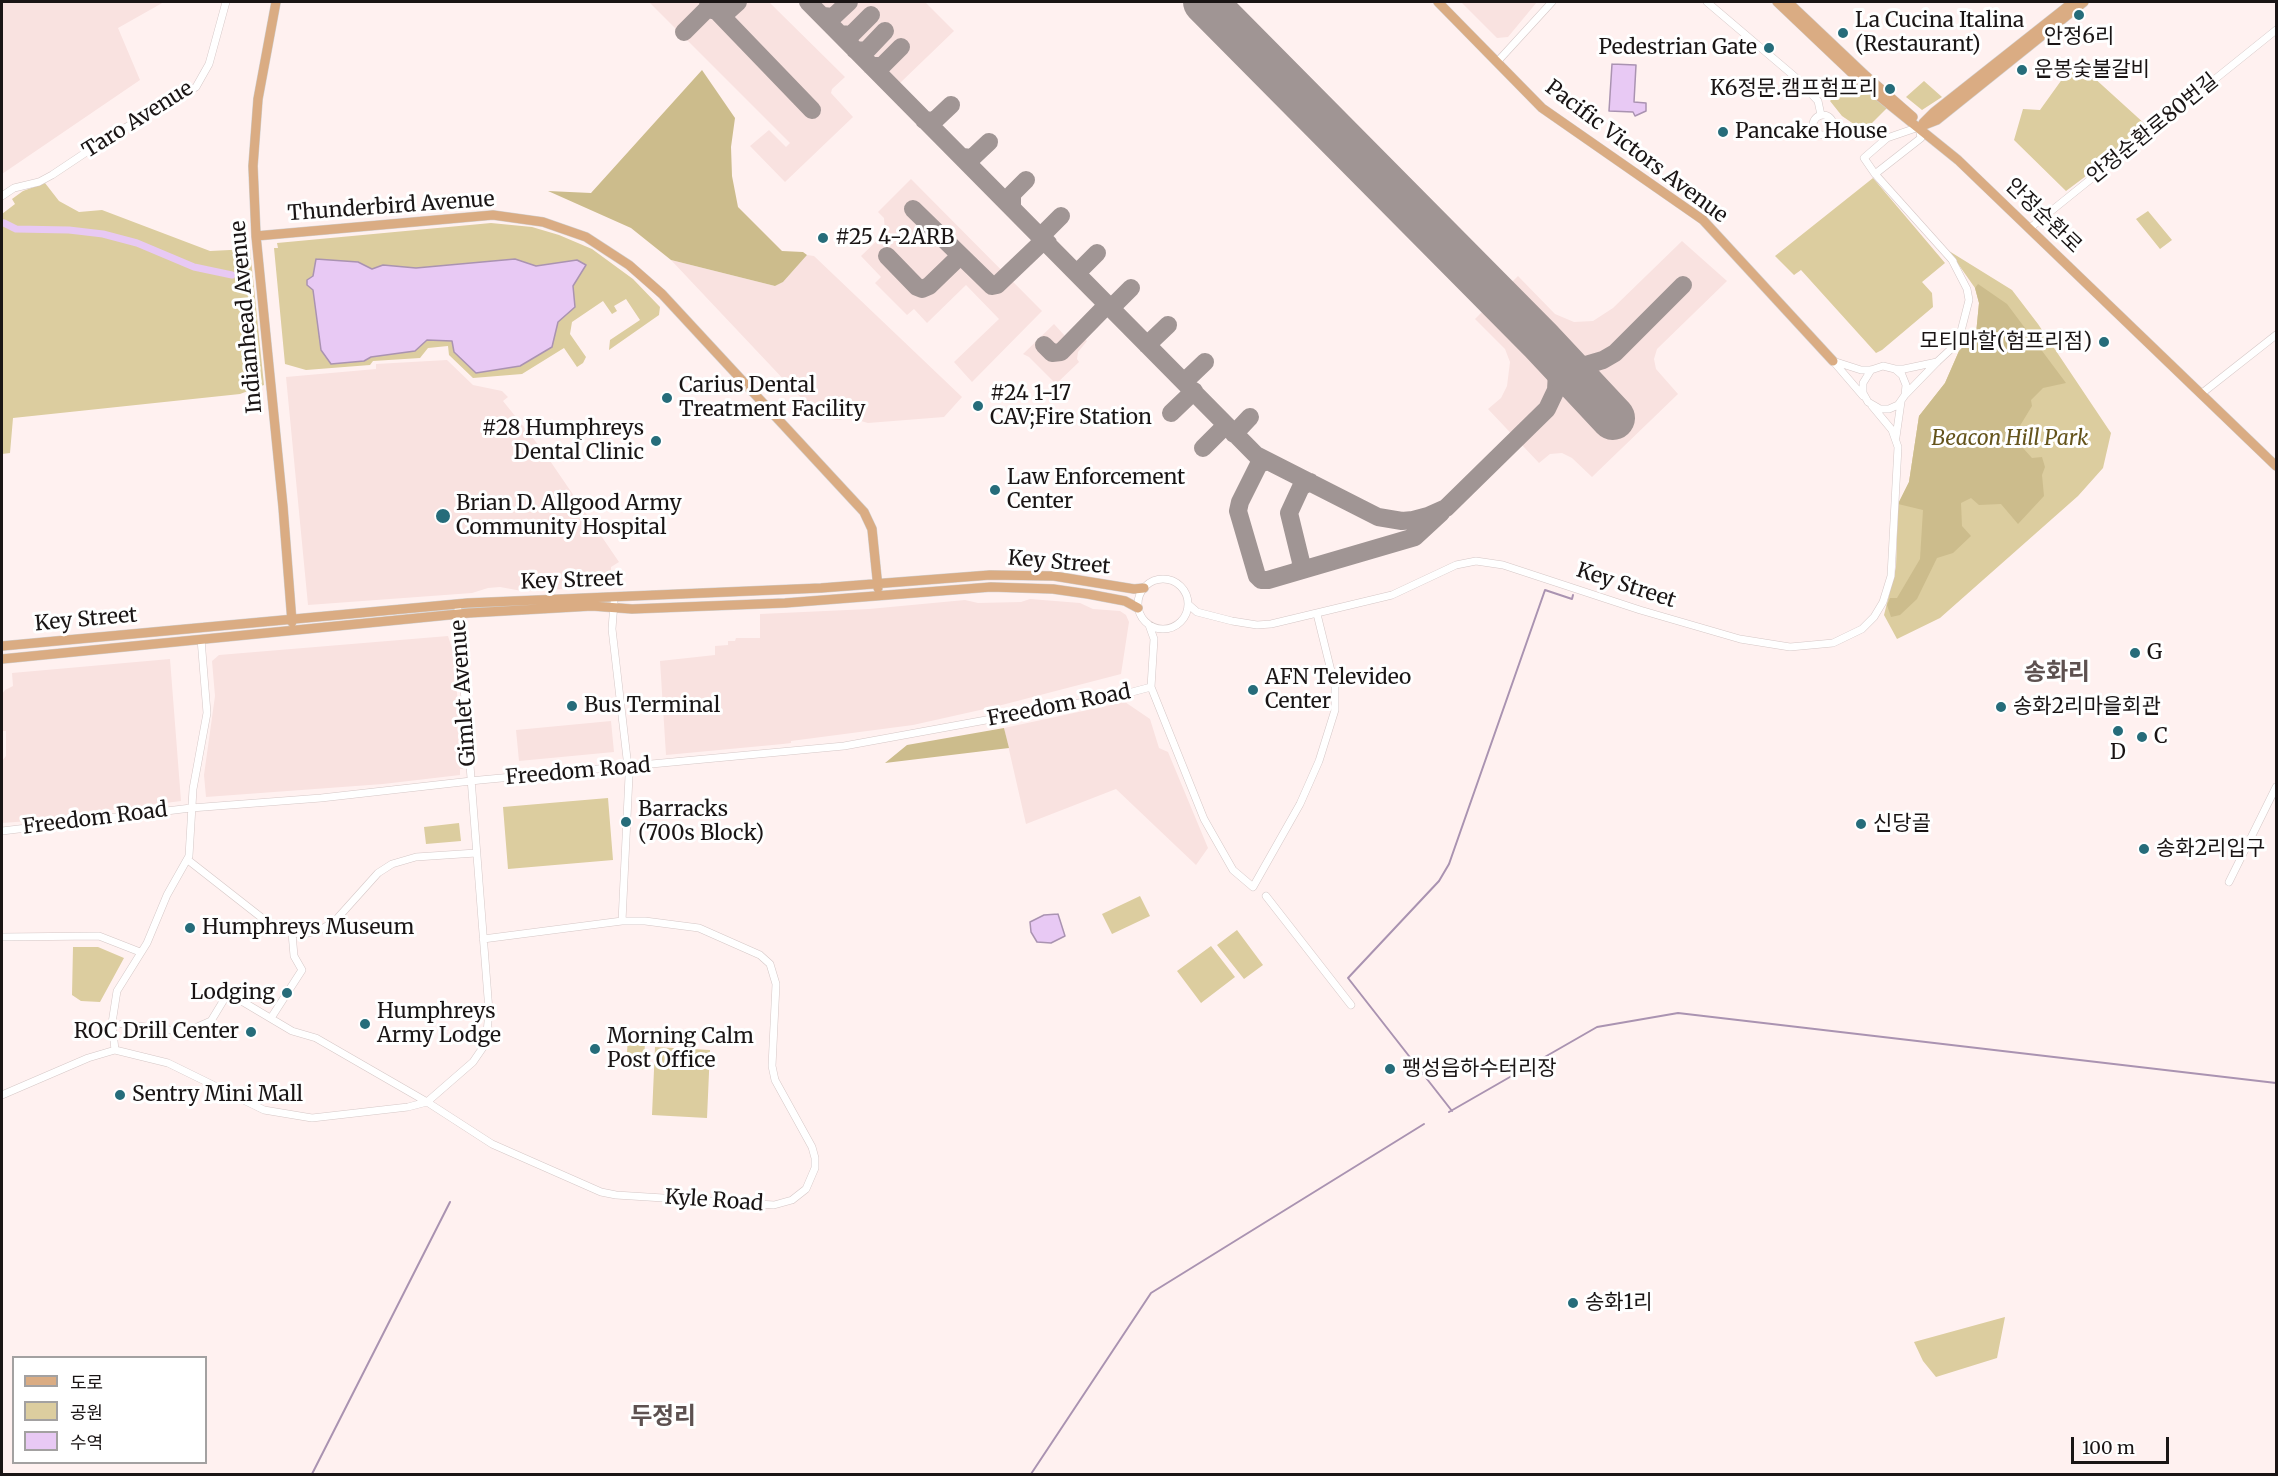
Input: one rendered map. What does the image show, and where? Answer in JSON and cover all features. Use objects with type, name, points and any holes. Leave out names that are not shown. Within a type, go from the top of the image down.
[{"type":"main road","name":"Indianhead Avenue","points":[[276,2],[258,99],[254,155],[256,236],[293,631]]},
{"type":"main road","name":"Pacific Victors Avenue","points":[[1438,2],[1542,108],[1703,220],[1833,361]]},
{"type":"main road","name":"안정순환로","points":[[1777,2],[1859,80],[1958,160],[2277,466]]},
{"type":"main road","points":[[1788,2],[1911,114],[1919,127]]},
{"type":"main road","points":[[1919,127],[1934,112],[2073,2]]},
{"type":"main road","points":[[1919,127],[1937,120],[2084,2]]},
{"type":"main road","name":"Thunderbird Avenue","points":[[256,236],[493,215],[543,222],[586,237],[625,262],[662,294],[864,512],[872,529],[879,596]]},
{"type":"main road","name":"Key Street","points":[[2,646],[457,604],[802,590],[1021,575],[1087,580],[1134,589],[1144,588]]},
{"type":"main road","name":"Key Street","points":[[2,659],[458,615],[592,606],[632,609],[785,603],[965,589],[1022,587],[1088,594],[1125,601],[1138,608]]},
{"type":"street","name":"Taro Avenue","points":[[2,196],[14,188],[39,182],[52,175],[109,137],[196,87],[209,64],[226,2]]},
{"type":"street","points":[[1498,61],[1552,2]]},
{"type":"street","points":[[1707,2],[1794,76],[1818,101],[1821,115]]},
{"type":"street","name":"안정순환로80번길","points":[[2030,228],[2277,30]]},
{"type":"street","points":[[1872,406],[1890,409],[1951,349],[1959,339],[1968,308],[1967,289],[1952,261],[1875,174],[1864,158],[1887,138],[1919,127],[1921,138],[1875,174]]},
{"type":"street","points":[[2202,394],[2277,335]]},
{"type":"street","points":[[1833,361],[1862,370],[1872,370],[1883,366],[1904,369],[1936,362]]},
{"type":"street","points":[[1833,361],[1892,430],[1897,444]]},
{"type":"street","points":[[1895,369],[1905,380],[1903,398]]},
{"type":"street","points":[[1865,398],[1863,383],[1872,370]]},
{"type":"street","name":"Key Street","points":[[1197,612],[1257,625],[1271,624],[1392,595],[1456,565],[1476,561],[1503,565],[1640,610],[1740,639],[1790,647],[1833,643],[1862,629],[1879,610],[1888,590],[1891,576],[1897,444],[1903,398]]},
{"type":"street","points":[[1186,615],[1197,612],[1189,604],[1185,590],[1172,581],[1157,580],[1144,588],[1139,596],[1138,608],[1141,616],[1149,625],[1154,639],[1151,687],[1204,819],[1233,870],[1253,887],[1300,804],[1319,761],[1335,711],[1335,687],[1317,614]]},
{"type":"street","points":[[615,597],[612,629],[628,767],[622,921]]},
{"type":"street","name":"Gimlet Avenue","points":[[427,1102],[473,1062],[486,1043],[489,1011],[457,604]]},
{"type":"street","points":[[1149,625],[1164,629],[1177,626],[1186,615],[1189,604]]},
{"type":"street","points":[[1154,639],[1164,629]]},
{"type":"street","points":[[115,1050],[112,1023],[117,991],[147,943],[174,880],[188,860],[195,774],[207,713],[201,639]]},
{"type":"street","name":"Freedom Road","points":[[2,831],[191,808],[348,795],[471,781],[844,746],[1117,696],[1151,687]]},
{"type":"street","points":[[2229,882],[2277,787]]},
{"type":"street","points":[[188,860],[262,918],[292,933],[316,932],[326,928],[378,873],[392,864],[416,857],[476,853]]},
{"type":"street","points":[[1266,896],[1351,1005]]},
{"type":"street","name":"Kyle Road","points":[[122,1024],[186,1032],[211,1021],[228,993],[292,1031],[316,1038],[427,1102],[492,1144],[601,1192],[616,1195],[774,1205],[784,1204],[800,1196],[813,1177],[815,1158],[812,1146],[775,1080],[772,1066],[776,984],[770,964],[760,955],[699,928],[645,921],[622,921],[483,939]]},
{"type":"street","points":[[271,1018],[302,970],[294,956],[292,933]]},
{"type":"street","points":[[2,938],[99,936],[140,952]]},
{"type":"street","points":[[2,1085],[4,1094],[88,1058],[115,1050],[168,1063],[264,1110],[295,1117],[333,1118],[427,1102]]},
{"type":"shaded area","points":[[2,2],[164,2],[118,28],[140,80],[2,174]]},
{"type":"shaded area","points":[[649,2],[769,2],[845,77],[832,89],[831,93],[853,117],[785,182],[750,146],[769,130],[786,147],[790,143]]},
{"type":"shaded area","points":[[819,2],[925,2],[954,31],[900,83]]},
{"type":"shaded area","points":[[1461,2],[1537,2],[1508,37],[1497,38]]},
{"type":"shaded area","points":[[911,179],[1042,311],[972,382],[954,362],[999,319],[966,285],[927,323],[914,309],[907,315],[875,283],[881,277],[861,256],[885,233],[884,218],[878,212]]},
{"type":"shaded area","points":[[1682,241],[1727,281],[1657,349],[1654,359],[1656,369],[1678,394],[1592,477],[1572,458],[1562,453],[1550,454],[1539,463],[1488,409],[1501,398],[1507,386],[1510,362],[1505,349],[1475,319],[1518,276],[1555,314],[1574,322],[1593,321],[1613,308]]},
{"type":"shaded area","points":[[807,255],[814,256],[962,397],[944,417],[868,423],[861,421],[849,410],[841,420],[820,418],[671,260],[775,286],[783,282]]},
{"type":"shaded area","points":[[1054,324],[1066,337],[1074,337],[1078,333],[1087,341],[1078,352],[1079,362],[1056,384],[1029,357],[1023,354]]},
{"type":"shaded area","name":"Brian D. Allgood Army Community Hospital","points":[[447,360],[473,385],[502,391],[508,397],[503,401],[544,452],[619,562],[611,567],[611,587],[522,591],[500,587],[472,593],[308,605],[286,377],[376,369],[376,364]]},
{"type":"shaded area","points":[[1030,599],[1080,603],[1093,609],[1120,611],[1126,615],[1129,622],[1121,674],[913,725],[791,741],[791,743],[783,744],[666,755],[660,661],[715,655],[715,646],[728,645],[728,641],[735,641],[736,638],[760,638],[760,614],[869,609],[965,600],[978,603],[1021,602]]},
{"type":"shaded area","points":[[448,636],[454,654],[463,769],[460,769],[460,775],[383,784],[206,797],[204,775],[215,696],[212,661],[219,655]]},
{"type":"shaded area","points":[[170,659],[181,801],[103,811],[85,817],[2,823],[2,761],[6,756],[6,731],[2,731],[2,694],[13,686],[12,673]]},
{"type":"shaded area","points":[[1125,702],[1150,719],[1159,748],[1168,752],[1208,848],[1196,865],[1116,789],[1026,824],[1004,728]]},
{"type":"shaded area","points":[[611,721],[614,752],[519,761],[516,730]]},
{"type":"green space","points":[[702,70],[735,118],[731,147],[732,176],[738,207],[782,251],[803,252],[807,255],[783,282],[775,286],[671,260],[631,228],[548,191],[591,193]]},
{"type":"green space","points":[[2068,71],[2092,76],[2146,125],[2146,131],[2066,191],[2014,140],[2023,109],[2040,110]]},
{"type":"green space","points":[[1852,79],[1888,107],[1864,131],[1842,116],[1830,101]]},
{"type":"green space","points":[[1924,81],[1942,97],[1922,110],[1906,97]]},
{"type":"green space","points":[[1873,178],[1945,263],[1922,282],[1932,293],[1933,307],[1876,353],[1801,270],[1794,275],[1775,256]]},
{"type":"green space","points":[[45,183],[59,201],[79,212],[102,210],[210,251],[250,249],[264,385],[240,394],[13,418],[10,453],[2,454],[2,214],[15,204],[12,199],[23,191]]},
{"type":"green space","points":[[2148,211],[2172,240],[2160,249],[2136,219]]},
{"type":"green space","points":[[491,223],[532,227],[592,249],[633,279],[660,307],[659,315],[609,350],[610,340],[640,320],[626,299],[614,306],[617,311],[612,314],[603,301],[572,322],[570,334],[586,357],[577,367],[564,348],[522,374],[473,378],[449,355],[448,346],[428,348],[420,358],[373,361],[370,365],[306,370],[285,364],[274,248],[278,248],[277,243]]},
{"type":"green space","name":"Beacon Hill Park","points":[[1949,251],[2012,290],[2038,324],[2111,433],[2103,468],[2078,496],[1940,618],[1897,639],[1884,615],[1896,567],[1898,504],[1909,482],[1919,416],[1945,383],[1959,351],[1976,334],[1979,303],[1975,288]]},
{"type":"green space","points":[[1978,284],[2007,304],[2066,383],[2043,388],[2031,400],[2032,406],[2018,429],[2022,447],[2032,458],[2042,457],[2045,467],[2042,475],[2044,496],[2018,524],[2001,504],[1979,505],[1971,498],[1961,503],[1962,526],[1971,536],[1953,553],[1937,558],[1917,599],[1900,615],[1891,617],[1887,605],[1890,598],[1897,598],[1920,559],[1923,510],[1898,504],[1909,482],[1919,416],[1945,383],[1959,351],[1976,334],[1979,303],[1975,288]]},
{"type":"green space","points":[[1004,728],[1009,748],[885,763],[907,745]]},
{"type":"green space","points":[[608,798],[613,860],[508,869],[503,807]]},
{"type":"green space","points":[[459,823],[461,841],[426,844],[424,827]]},
{"type":"green space","points":[[1140,896],[1150,916],[1112,934],[1102,914]]},
{"type":"green space","points":[[1237,930],[1263,965],[1244,979],[1217,945]]},
{"type":"green space","points":[[1211,946],[1235,977],[1201,1003],[1177,971]]},
{"type":"green space","points":[[73,947],[98,947],[124,958],[100,1002],[81,1001],[72,995]]},
{"type":"green space","points":[[628,1037],[645,1038],[644,1069],[626,1068]]},
{"type":"green space","points":[[655,1047],[710,1050],[707,1118],[652,1115]]},
{"type":"green space","points":[[2005,1317],[1997,1358],[1936,1377],[1923,1361],[1914,1342]]},
{"type":"water","points":[[1612,64],[1636,65],[1634,102],[1646,103],[1646,111],[1635,116],[1633,112],[1609,111]]},
{"type":"water","points":[[316,259],[358,262],[372,269],[383,265],[416,268],[515,259],[536,266],[577,260],[586,265],[573,286],[575,307],[558,322],[552,347],[520,366],[476,373],[454,352],[452,341],[427,340],[415,351],[371,357],[364,361],[331,364],[321,350],[313,290],[307,285],[307,280],[313,276]]},
{"type":"water","points":[[1058,914],[1065,936],[1051,943],[1037,942],[1031,932],[1030,922],[1044,915]]},
{"type":"waterway","points":[[4,223],[16,229],[69,230],[103,234],[137,243],[194,267],[232,275]]},
{"type":"waterway","points":[[1452,1111],[1348,978],[1439,881],[1449,864],[1545,590],[1572,599],[1573,595]]},
{"type":"waterway","points":[[1449,1112],[1597,1027],[1678,1013],[2276,1083]]},
{"type":"waterway","points":[[1031,1474],[1151,1293],[1424,1124]]},
{"type":"waterway","points":[[312,1474],[450,1202]]},
{"type":"taxiway","points":[[708,2],[812,110]]},
{"type":"taxiway","points":[[716,9],[723,12],[728,11],[738,2]]},
{"type":"taxiway","points":[[808,2],[1256,455],[1378,517],[1402,521],[1413,520],[1446,508],[1547,409],[1556,390],[1557,372],[1555,363],[1541,341]]},
{"type":"taxiway","points":[[823,16],[833,17],[849,2]]},
{"type":"taxiway","points":[[684,32],[707,9],[717,11]]},
{"type":"taxiway","points":[[840,34],[851,35],[871,15]]},
{"type":"taxiway","points":[[855,50],[866,51],[885,31]]},
{"type":"taxiway","points":[[871,66],[882,66],[901,47]]},
{"type":"taxiway","points":[[924,120],[934,121],[951,105]]},
{"type":"taxiway","points":[[962,157],[972,158],[989,142]]},
{"type":"taxiway","points":[[1012,205],[1012,194],[1026,180]]},
{"type":"taxiway","points":[[913,209],[992,286],[997,285],[1040,244],[1048,243]]},
{"type":"taxiway","points":[[1041,236],[1061,216]]},
{"type":"taxiway","points":[[1077,273],[1097,253]]},
{"type":"taxiway","points":[[887,256],[917,287],[922,289],[929,286],[960,256]]},
{"type":"taxiway","points":[[1549,349],[1562,360],[1576,365],[1586,365],[1603,360],[1615,353],[1683,285]]},
{"type":"taxiway","points":[[1111,308],[1131,288]]},
{"type":"taxiway","points":[[1044,345],[1052,353],[1061,352],[1107,305]]},
{"type":"taxiway","points":[[1147,345],[1168,325]]},
{"type":"taxiway","points":[[1184,382],[1205,362]]},
{"type":"taxiway","points":[[1171,413],[1194,391]]},
{"type":"taxiway","points":[[1234,434],[1250,417]]},
{"type":"taxiway","points":[[1203,448],[1226,425]]},
{"type":"taxiway","points":[[1268,461],[1259,464],[1240,502],[1238,511],[1257,576],[1261,580],[1268,580],[1415,537],[1441,513]]},
{"type":"taxiway","points":[[1297,571],[1301,562],[1289,513],[1301,487],[1310,482]]},
{"type":"runway","points":[[1205,2],[1541,341],[1613,418]]},
{"type":"place","name":"안정6리","points":[[2079,15]]},
{"type":"place","name":"La Cucina Italina (Restaurant)","points":[[1843,33]]},
{"type":"place","name":"Pedestrian Gate","points":[[1769,48]]},
{"type":"place","name":"운봉숯불갈비","points":[[2022,70]]},
{"type":"place","name":"K6정문.캠프험프리","points":[[1890,89]]},
{"type":"place","name":"Pancake House","points":[[1723,132]]},
{"type":"place","name":"#25 4-2ARB","points":[[823,238]]},
{"type":"place","name":"모티마할(험프리점)","points":[[2104,342]]},
{"type":"place","name":"Carius Dental Treatment Facility","points":[[667,398]]},
{"type":"place","name":"#24 1-17 CAV;Fire Station","points":[[978,406]]},
{"type":"place","name":"#28 Humphreys Dental Clinic","points":[[656,441]]},
{"type":"place","name":"Law Enforcement Center","points":[[995,490]]},
{"type":"place","name":"Brian D. Allgood Army Community Hospital","points":[[443,516]]},
{"type":"place","name":"G","points":[[2135,653]]},
{"type":"place","name":"AFN Televideo Center","points":[[1253,690]]},
{"type":"place","name":"Bus Terminal","points":[[572,706]]},
{"type":"place","name":"송화2리마을회관","points":[[2001,707]]},
{"type":"place","name":"D","points":[[2118,731]]},
{"type":"place","name":"C","points":[[2142,737]]},
{"type":"place","name":"Barracks (700s Block)","points":[[626,822]]},
{"type":"place","name":"신당골","points":[[1861,824]]},
{"type":"place","name":"송화2리입구","points":[[2144,849]]},
{"type":"place","name":"Humphreys Museum","points":[[190,928]]},
{"type":"place","name":"Lodging","points":[[287,993]]},
{"type":"place","name":"Humphreys Army Lodge","points":[[365,1024]]},
{"type":"place","name":"ROC Drill Center","points":[[251,1032]]},
{"type":"place","name":"Morning Calm Post Office","points":[[595,1049]]},
{"type":"place","name":"팽성읍하수터리장","points":[[1390,1069]]},
{"type":"place","name":"Sentry Mini Mall","points":[[120,1095]]},
{"type":"place","name":"송화1리","points":[[1573,1303]]},
{"type":"district","name":"송화리","points":[[2057,673]]},
{"type":"district","name":"두정리","points":[[663,1417]]}]
